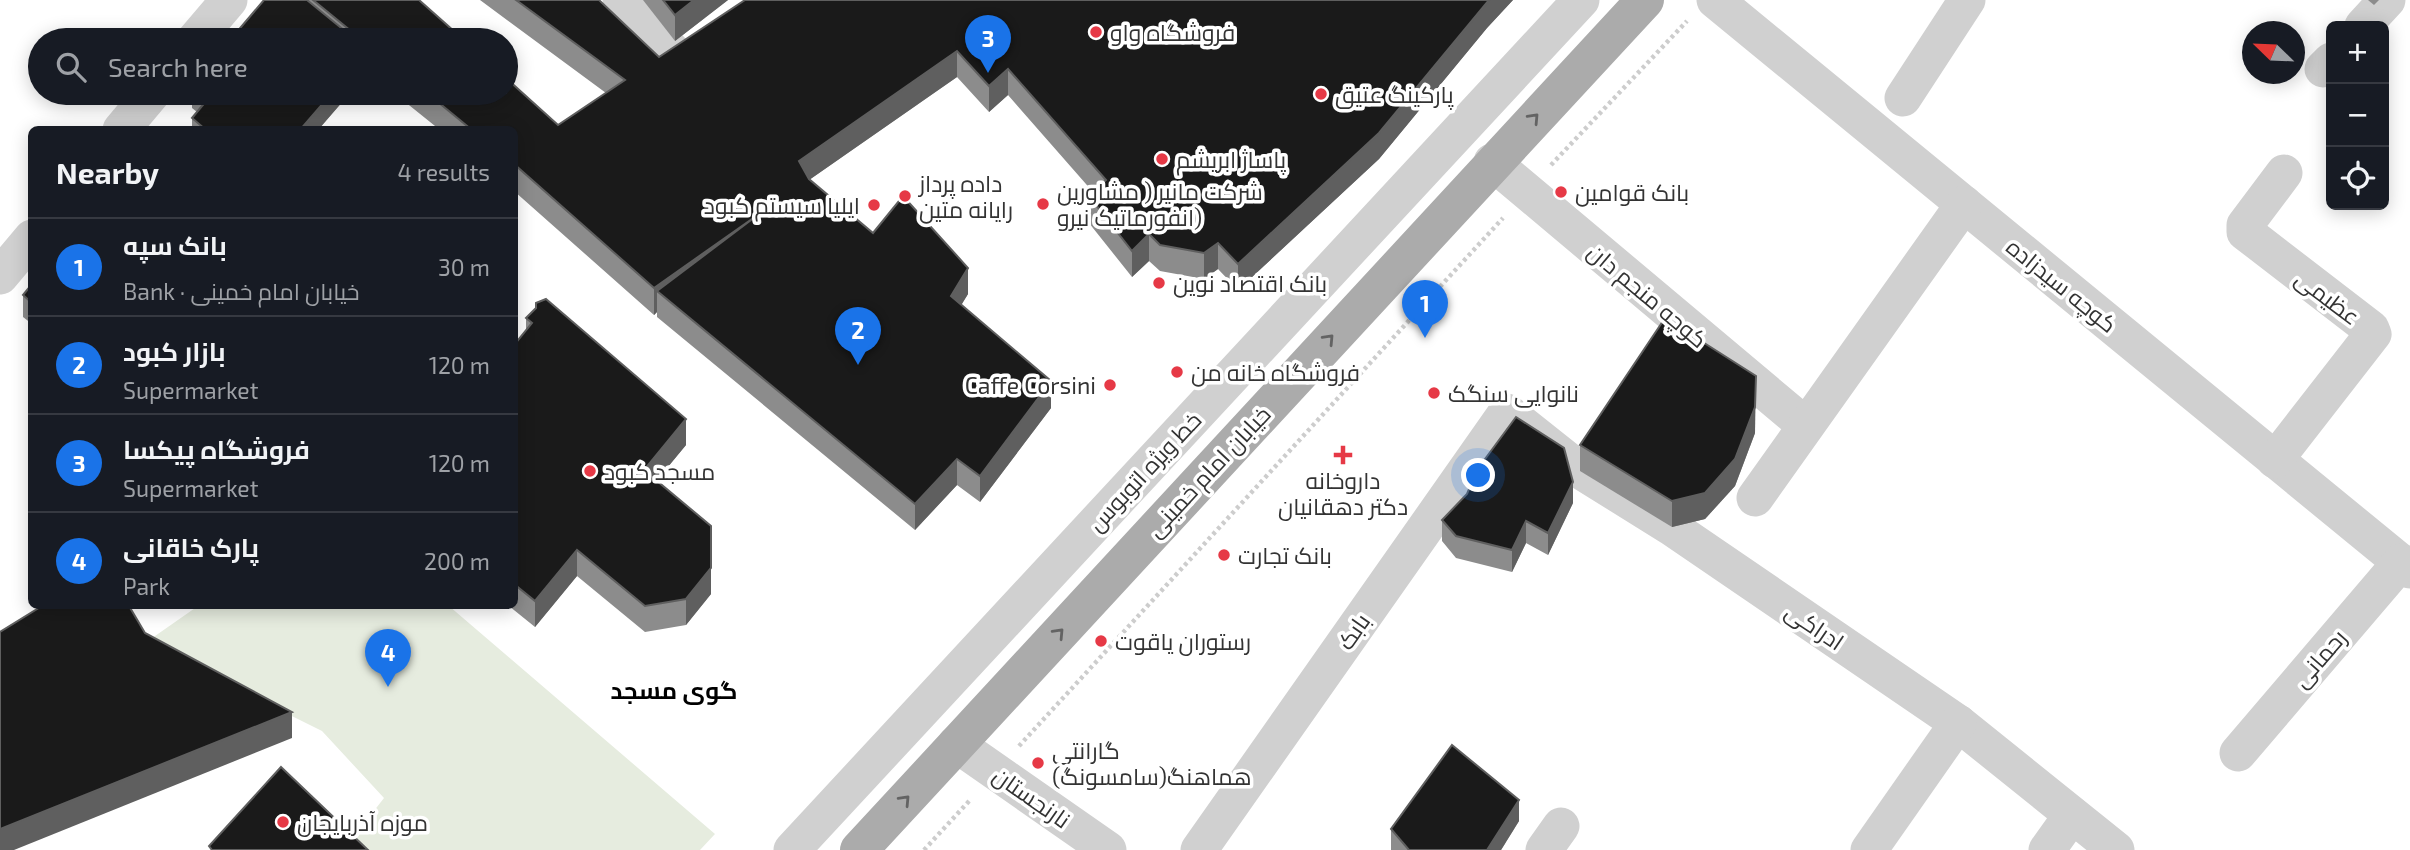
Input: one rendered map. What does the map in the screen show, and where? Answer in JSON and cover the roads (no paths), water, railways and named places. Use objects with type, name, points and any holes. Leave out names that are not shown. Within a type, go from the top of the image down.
[{"type":"main road","name":"خیابان امام خمینی","points":[[859,850],[1492,162],[1645,0]]},
{"type":"street","points":[[205,28],[229,0]]},
{"type":"street","points":[[621,0],[679,58]]},
{"type":"street","name":"خط ویژه اتوبوس","points":[[792,850],[1581,0]]},
{"type":"street","points":[[1903,98],[1967,0]]},
{"type":"street","points":[[2368,21],[2387,0]]},
{"type":"street","name":"کوچه سیدزاده","points":[[1706,5],[1964,204],[2405,566]]},
{"type":"street","points":[[124,126],[142,105]]},
{"type":"street","name":"کوچه منجم دان","points":[[1492,162],[1525,193],[1805,425]]},
{"type":"street","name":"عظیمی","points":[[2275,460],[2372,339],[2373,334],[2371,329],[2245,232],[2245,225],[2284,173]]},
{"type":"street","points":[[1755,498],[1964,204]]},
{"type":"street","points":[[0,276],[28,243]]},
{"type":"street","name":"ادراکی","points":[[1507,412],[1580,471],[1671,527],[1958,723],[2116,850]]},
{"type":"street","name":"بابک","points":[[1199,850],[1507,412]]},
{"type":"street","name":"رحمانی","points":[[2238,753],[2405,566]]},
{"type":"street","points":[[1869,850],[1958,723]]},
{"type":"street","name":"نارنجستان","points":[[956,744],[1108,850]]},
{"type":"street","points":[[2047,850],[2072,815]]},
{"type":"place","name":"فروشگاه واو","points":[[1096,32]]},
{"type":"place","name":"فروشگاه پیکسا","points":[[988,73]]},
{"type":"place","name":"پارکینگ عتیق","points":[[1321,94]]},
{"type":"place","name":"پاساژ ابریشم","points":[[1162,159]]},
{"type":"place","name":"بانک قوامین","points":[[1561,192]]},
{"type":"place","name":"داده پرداز رایانه متین","points":[[905,196]]},
{"type":"place","name":"شرکت مانیر ( مشاورین انفورماتیک نیرو)","points":[[1043,204]]},
{"type":"place","name":"ایلیا سیستم کبود","points":[[874,205]]},
{"type":"place","name":"بانک اقتصاد نوین","points":[[1159,283]]},
{"type":"place","name":"بانک سپه","points":[[1425,338]]},
{"type":"place","name":"بازار کبود","points":[[858,365]]},
{"type":"place","name":"فروشگاه خانه من","points":[[1177,372]]},
{"type":"place","name":"Caffe Corsini","points":[[1110,385]]},
{"type":"place","name":"نانوایی سنگک","points":[[1434,393]]},
{"type":"place","name":"داروخانه دکتر دهقانیان","points":[[1343,455]]},
{"type":"place","name":"مسجد کبود","points":[[590,471]]},
{"type":"place","name":"بانک تجارت","points":[[1224,555]]},
{"type":"place","name":"رستوران یاقوت","points":[[1101,641]]},
{"type":"place","name":"پارک خاقانی","points":[[388,687]]},
{"type":"place","name":"گارانتی هماهنگ(سامسونگ)","points":[[1038,763]]},
{"type":"place","name":"موزه آذربایجان","points":[[283,822]]},
{"type":"district","name":"گوی مسجد","points":[[674,689]]}]
